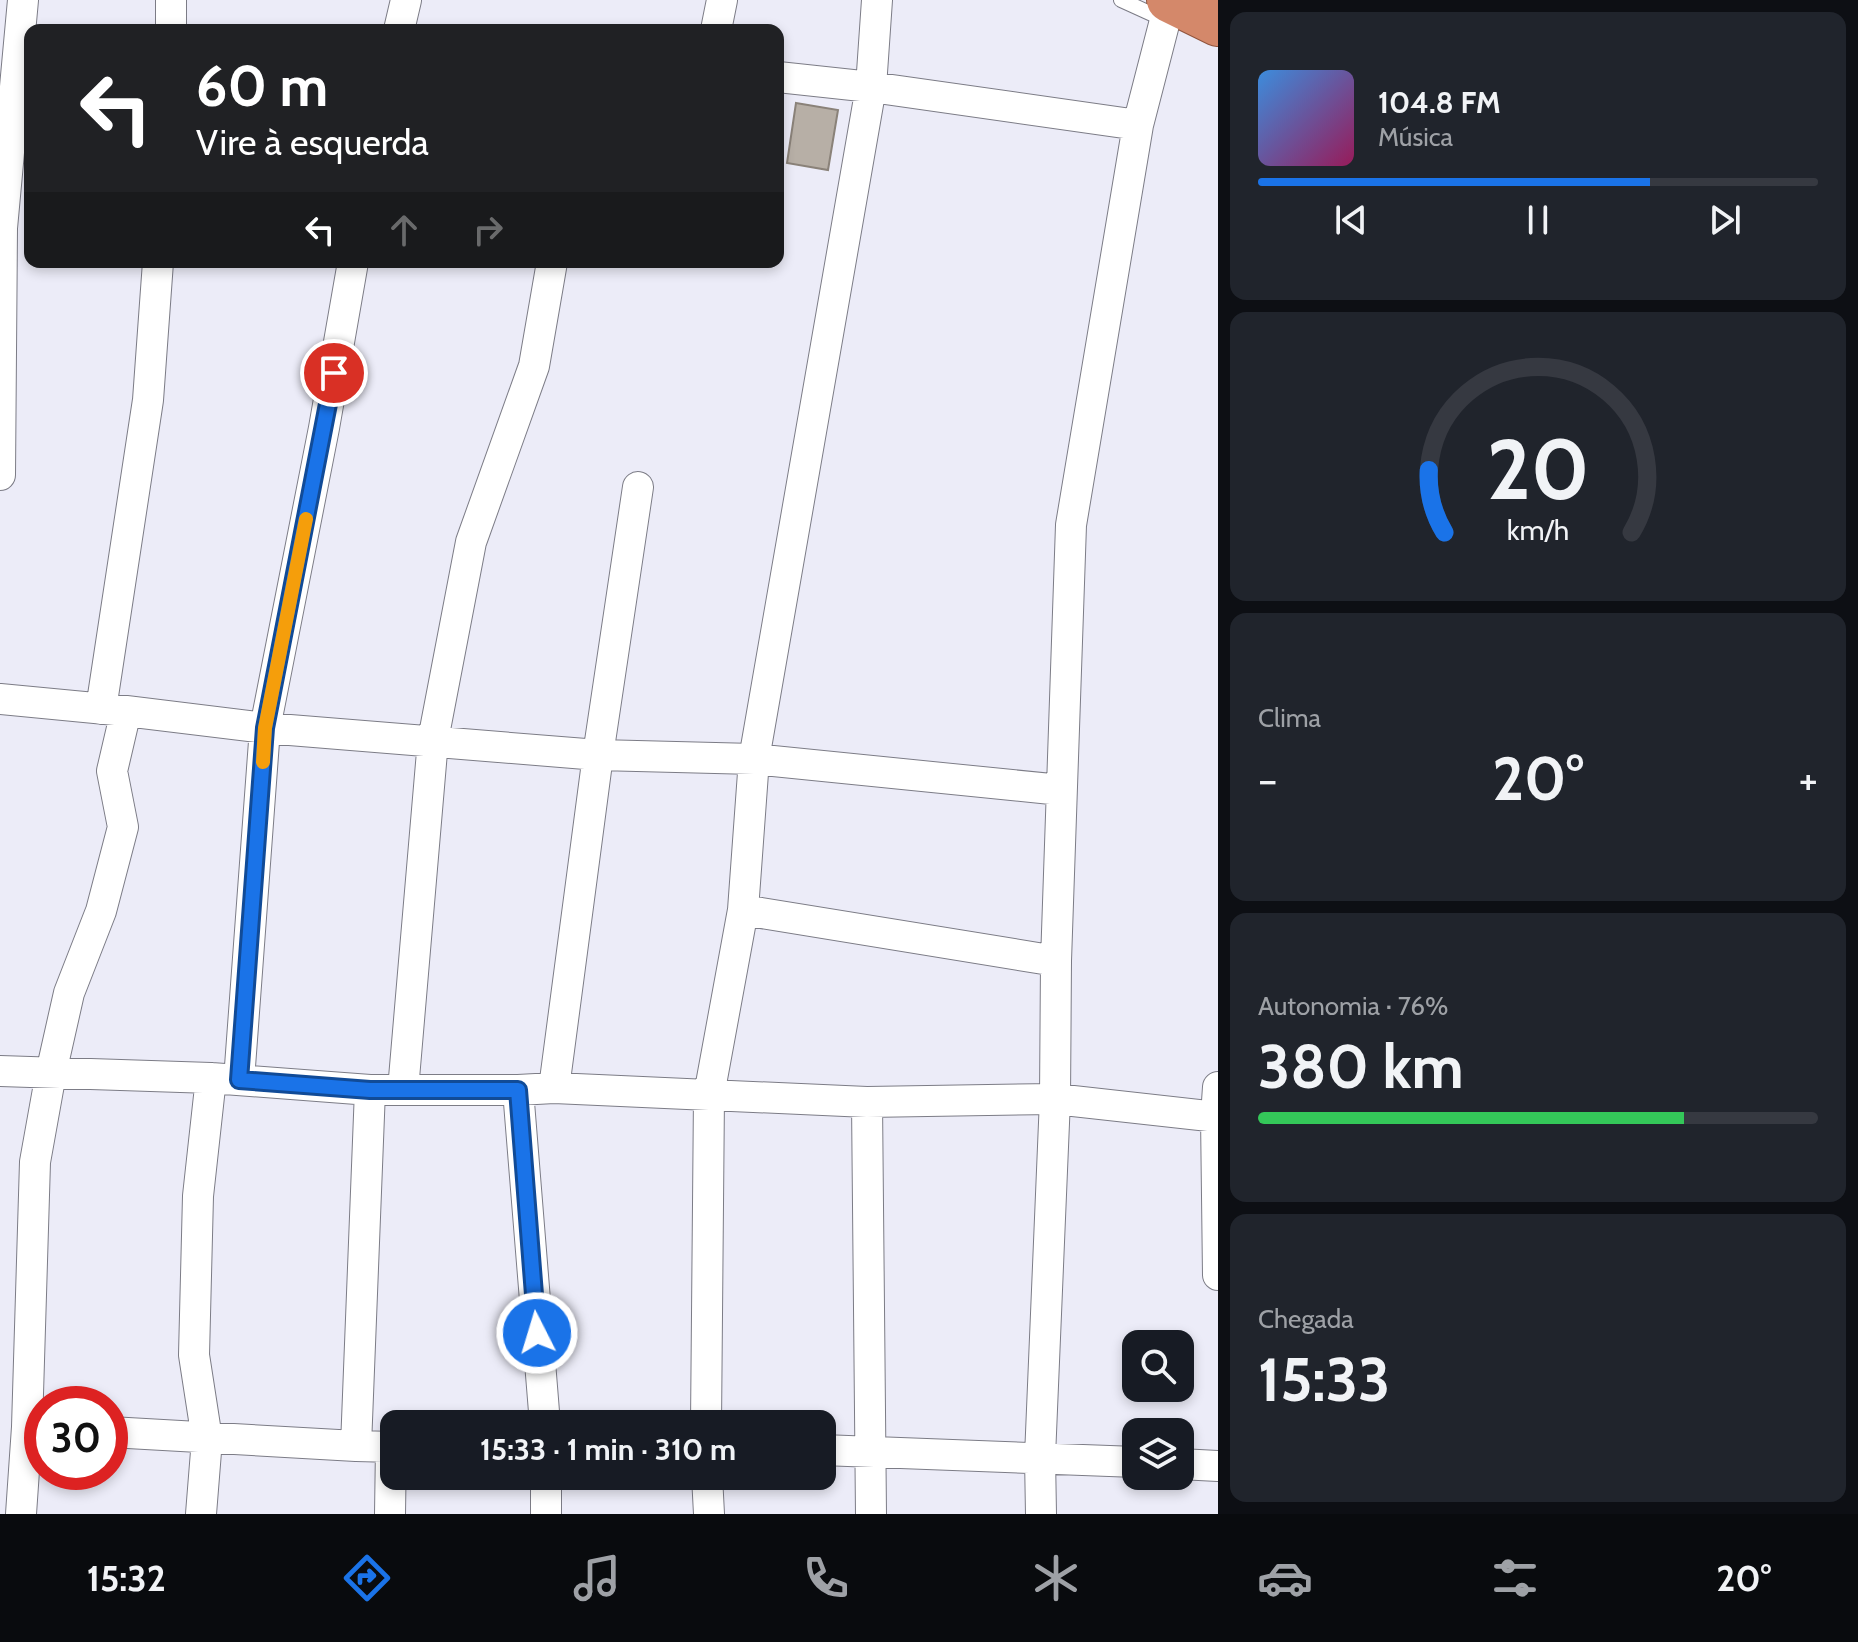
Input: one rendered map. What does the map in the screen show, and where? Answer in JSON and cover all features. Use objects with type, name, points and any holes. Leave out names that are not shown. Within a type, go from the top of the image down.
[{"type":"highway","points":[[1168,7],[1218,24]]},
{"type":"street","points":[[0,475],[2,228],[23,0]]},
{"type":"street","points":[[171,0],[171,24]]},
{"type":"street","points":[[400,24],[406,0]]},
{"type":"street","points":[[717,24],[722,0]]},
{"type":"street","points":[[706,1410],[709,1095],[743,910],[754,759],[871,87],[877,0]]},
{"type":"street","points":[[1041,1514],[1040,1457],[1055,1099],[1056,961],[1071,525],[1138,125],[1168,7]]},
{"type":"street","points":[[784,78],[1138,125]]},
{"type":"street","points":[[21,1514],[35,1162],[69,993],[101,911],[123,827],[112,771],[114,710],[148,400],[158,268]]},
{"type":"street","points":[[201,1514],[207,1439],[194,1355],[198,1196],[225,1079],[265,728],[352,268]]},
{"type":"street","points":[[403,1090],[433,740],[471,542],[534,366],[551,268]]},
{"type":"street","points":[[554,1088],[598,755],[638,487]]},
{"type":"street","points":[[0,699],[265,728],[598,755],[754,759],[1061,790]]},
{"type":"street","points":[[743,910],[1056,961]]},
{"type":"street","points":[[0,1071],[225,1079],[370,1090],[554,1088],[867,1102],[1055,1099],[1217,1107],[1218,1275]]},
{"type":"street","points":[[356,1446],[370,1090]]},
{"type":"street","points":[[518,1090],[544,1410]]},
{"type":"street","points":[[867,1102],[871,1514]]},
{"type":"street","points":[[128,1433],[380,1447]]},
{"type":"street","points":[[836,1451],[1122,1461]]},
{"type":"street","points":[[1194,1465],[1218,1466]]},
{"type":"street","points":[[390,1514],[391,1490]]},
{"type":"street","points":[[546,1490],[546,1514]]},
{"type":"street","points":[[708,1490],[709,1514]]},
{"type":"lane","points":[[1121,0],[1168,7]]},
{"type":"building","points":[[796,103],[838,110],[828,170],[787,163]]},
{"type":"slow traffic","points":[[263,762],[265,728],[306,519]]},
{"type":"route","points":[[334,373],[265,728],[239,1080],[370,1090],[518,1090],[537,1333]]}]
